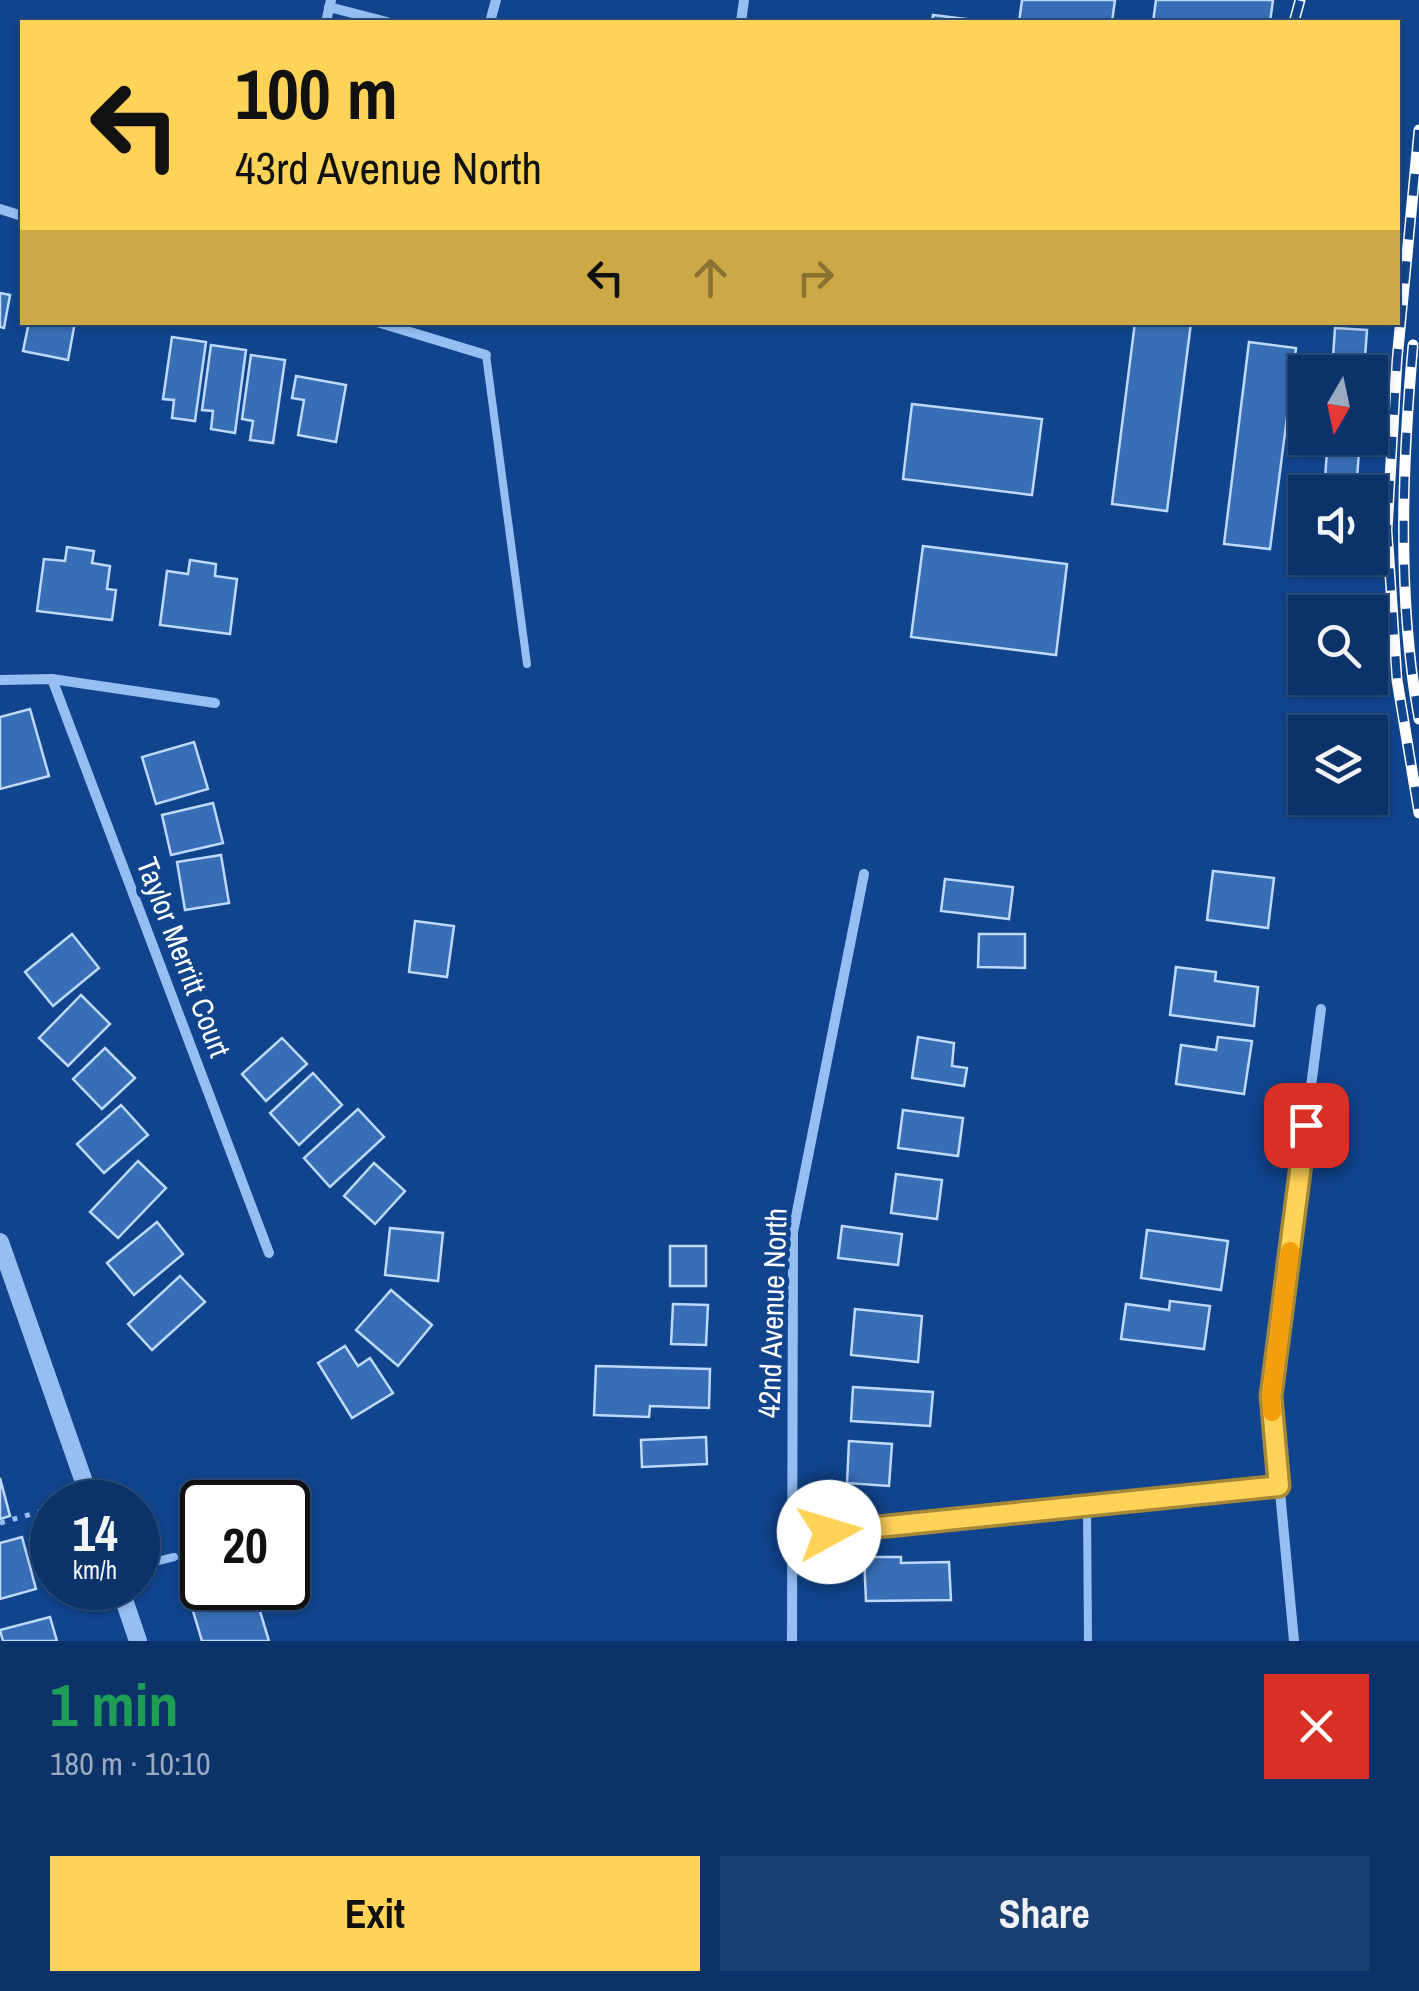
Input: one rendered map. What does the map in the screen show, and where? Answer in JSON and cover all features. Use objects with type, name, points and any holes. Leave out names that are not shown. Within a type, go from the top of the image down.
[{"type":"street","points":[[330,4],[381,20]]},
{"type":"street","points":[[414,328],[486,354]]},
{"type":"street","points":[[0,680],[52,679],[214,702]]},
{"type":"street","name":"Taylor Merritt Court","points":[[52,679],[269,1253]]},
{"type":"street","name":"42nd Avenue North","points":[[792,1641],[793,1232],[864,874]]},
{"type":"street","points":[[1294,1641],[1271,1396],[1321,1008]]},
{"type":"street","points":[[0,1242],[83,1480]]},
{"type":"street","points":[[127,1610],[138,1641]]},
{"type":"lane","points":[[486,354],[527,664]]},
{"type":"lane","points":[[792,1535],[1279,1486]]},
{"type":"lane","points":[[1087,1505],[1088,1641]]},
{"type":"lane","points":[[160,1560],[174,1557]]},
{"type":"path","points":[[0,1523],[30,1515]]},
{"type":"building","points":[[1022,0],[1115,0],[1112,20],[1019,20]]},
{"type":"building","points":[[1156,0],[1273,0],[1270,20],[1153,20]]},
{"type":"building","points":[[933,15],[975,20],[932,20]]},
{"type":"building","points":[[0,293],[10,295],[4,328],[0,327]]},
{"type":"building","points":[[28,325],[74,325],[68,360],[23,351]]},
{"type":"building","points":[[1135,325],[1191,325],[1167,511],[1112,504]]},
{"type":"building","points":[[1335,328],[1367,330],[1365,355],[1333,355]]},
{"type":"building","points":[[172,337],[206,342],[195,421],[172,418],[174,400],[163,399]]},
{"type":"building","points":[[1249,342],[1296,348],[1295,355],[1288,355],[1288,410],[1270,549],[1224,544]]},
{"type":"building","points":[[211,345],[246,350],[235,433],[211,429],[213,411],[202,410]]},
{"type":"building","points":[[251,355],[285,360],[273,443],[250,440],[253,421],[242,419]]},
{"type":"building","points":[[296,376],[346,385],[336,442],[298,435],[304,400],[292,398]]},
{"type":"building","points":[[912,404],[1042,419],[1032,495],[903,479]]},
{"type":"building","points":[[1327,455],[1359,455],[1357,475],[1325,475]]},
{"type":"building","points":[[923,546],[1067,564],[1056,655],[911,637]]},
{"type":"building","points":[[67,547],[94,551],[92,563],[110,566],[107,589],[116,590],[112,620],[37,611],[44,559],[65,561]]},
{"type":"building","points":[[190,560],[216,564],[215,576],[237,579],[230,634],[160,625],[167,571],[188,574]]},
{"type":"building","points":[[30,709],[49,776],[0,789],[0,717]]},
{"type":"building","points":[[194,742],[208,789],[156,804],[142,757]]},
{"type":"building","points":[[213,803],[223,843],[171,855],[162,815]]},
{"type":"building","points":[[221,855],[229,903],[185,910],[177,862]]},
{"type":"building","points":[[1213,871],[1274,878],[1268,928],[1207,920]]},
{"type":"building","points":[[945,879],[1013,887],[1009,919],[941,911]]},
{"type":"building","points":[[415,921],[454,926],[447,977],[409,972]]},
{"type":"building","points":[[72,934],[99,968],[53,1006],[25,972]]},
{"type":"building","points":[[979,934],[1025,934],[1025,968],[978,967]]},
{"type":"building","points":[[1176,967],[1216,972],[1215,981],[1258,987],[1254,1026],[1170,1015]]},
{"type":"building","points":[[81,995],[110,1024],[68,1066],[39,1038]]},
{"type":"building","points":[[918,1037],[954,1043],[952,1066],[967,1068],[964,1086],[912,1078]]},
{"type":"building","points":[[1218,1037],[1252,1041],[1244,1094],[1176,1084],[1181,1045],[1216,1050]]},
{"type":"building","points":[[282,1038],[307,1064],[266,1101],[242,1074]]},
{"type":"building","points":[[105,1048],[135,1078],[102,1109],[73,1079]]},
{"type":"building","points":[[313,1073],[342,1105],[299,1145],[270,1113]]},
{"type":"building","points":[[121,1105],[148,1135],[104,1173],[77,1144]]},
{"type":"building","points":[[358,1109],[384,1137],[330,1187],[304,1158]]},
{"type":"building","points":[[903,1110],[963,1118],[958,1156],[898,1148]]},
{"type":"building","points":[[138,1161],[166,1188],[118,1238],[90,1212]]},
{"type":"building","points":[[374,1163],[405,1191],[375,1224],[344,1196]]},
{"type":"building","points":[[896,1174],[942,1180],[937,1219],[891,1213]]},
{"type":"building","points":[[157,1222],[183,1254],[134,1295],[107,1263]]},
{"type":"building","points":[[842,1226],[902,1234],[898,1265],[838,1258]]},
{"type":"building","points":[[390,1228],[443,1233],[438,1281],[385,1275]]},
{"type":"building","points":[[1147,1230],[1228,1241],[1221,1290],[1141,1278]]},
{"type":"building","points":[[670,1246],[706,1246],[706,1286],[670,1286]]},
{"type":"building","points":[[180,1276],[205,1302],[152,1350],[128,1324]]},
{"type":"building","points":[[391,1290],[432,1325],[398,1366],[356,1330]]},
{"type":"building","points":[[1170,1301],[1210,1306],[1204,1349],[1121,1339],[1126,1304],[1169,1310]]},
{"type":"building","points":[[673,1304],[708,1305],[706,1345],[671,1344]]},
{"type":"building","points":[[855,1309],[922,1316],[918,1362],[851,1355]]},
{"type":"building","points":[[345,1346],[358,1366],[370,1358],[393,1393],[352,1418],[318,1363]]},
{"type":"building","points":[[596,1366],[710,1369],[709,1408],[650,1406],[649,1417],[594,1415]]},
{"type":"building","points":[[853,1387],[933,1392],[930,1426],[851,1421]]},
{"type":"building","points":[[706,1437],[707,1464],[642,1467],[641,1440]]},
{"type":"building","points":[[849,1441],[892,1444],[889,1486],[847,1483]]},
{"type":"building","points":[[0,1478],[10,1516],[0,1519]]},
{"type":"building","points":[[22,1537],[30,1567],[30,1591],[0,1599],[0,1543]]},
{"type":"building","points":[[864,1557],[901,1557],[901,1563],[949,1562],[951,1600],[866,1601]]},
{"type":"building","points":[[193,1610],[260,1610],[269,1641],[202,1641]]},
{"type":"building","points":[[50,1617],[57,1641],[3,1641],[0,1630]]},
{"type":"railway","points":[[1295,20],[1300,0]]},
{"type":"railway","points":[[1419,130],[1397,360],[1387,530],[1397,680],[1419,813]]},
{"type":"railway","points":[[1413,345],[1404,532],[1407,626],[1419,719]]},
{"type":"slow traffic","points":[[1272,1412],[1290,1251]]},
{"type":"route","points":[[829,1532],[1279,1486],[1271,1396],[1306,1125]]}]
